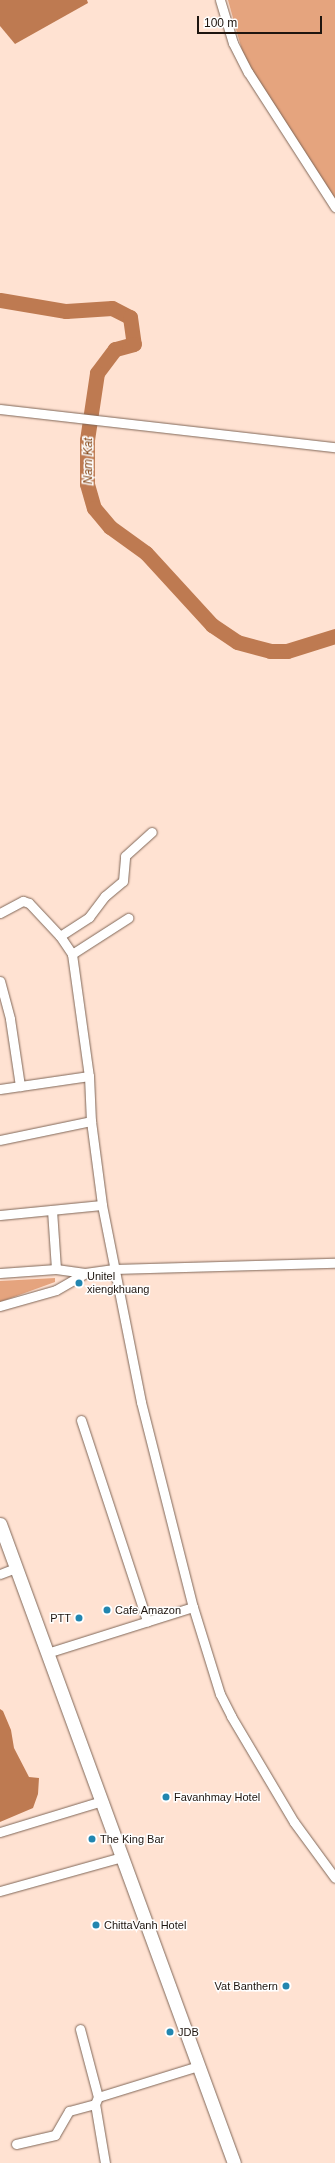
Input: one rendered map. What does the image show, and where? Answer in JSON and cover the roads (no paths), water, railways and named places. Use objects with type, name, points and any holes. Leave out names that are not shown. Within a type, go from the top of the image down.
[{"type":"highway","points":[[0,1524],[234,2163]]},
{"type":"street","points":[[220,0],[233,43],[248,72],[335,207]]},
{"type":"street","points":[[0,409],[335,447]]},
{"type":"street","points":[[60,936],[89,917],[105,896],[123,881],[125,856],[152,832]]},
{"type":"street","points":[[0,912],[23,900],[29,903],[60,936],[72,954],[90,1076],[91,1122],[102,1205],[141,1402],[193,1607],[220,1694],[231,1716],[294,1822],[335,1878]]},
{"type":"street","points":[[72,954],[128,918]]},
{"type":"street","points":[[0,981],[10,1019],[20,1086]]},
{"type":"street","points":[[0,1089],[90,1076]]},
{"type":"street","points":[[0,1140],[91,1122]]},
{"type":"street","points":[[0,1215],[102,1205]]},
{"type":"street","points":[[52,1210],[56,1269]]},
{"type":"street","points":[[0,1271],[56,1269],[85,1273],[114,1269],[335,1263]]},
{"type":"street","points":[[0,1306],[56,1290],[85,1273]]},
{"type":"street","points":[[81,1420],[147,1621]]},
{"type":"street","points":[[0,1574],[16,1568]]},
{"type":"street","points":[[47,1653],[193,1607]]},
{"type":"street","points":[[0,1832],[102,1801]]},
{"type":"street","points":[[0,1891],[122,1857]]},
{"type":"street","points":[[80,2029],[96,2100],[105,2163]]},
{"type":"street","points":[[16,2144],[55,2135],[69,2111],[96,2100],[198,2066]]},
{"type":"waterway","name":"Nam Kat","points":[[0,300],[66,311],[112,308],[130,317],[134,344],[115,349],[97,373],[87,440],[87,484],[94,508],[110,527],[146,553],[212,625],[237,642],[270,651],[287,651],[335,636]]},
{"type":"place","name":"Unitel xiengkhuang","points":[[79,1283]]},
{"type":"place","name":"Cafe Amazon","points":[[107,1610]]},
{"type":"place","name":"PTT","points":[[79,1618]]},
{"type":"place","name":"Favanhmay Hotel","points":[[166,1797]]},
{"type":"place","name":"The King Bar","points":[[92,1839]]},
{"type":"place","name":"ChittaVanh Hotel","points":[[96,1925]]},
{"type":"place","name":"Vat Banthern","points":[[286,1986]]},
{"type":"place","name":"JDB","points":[[170,2032]]}]
